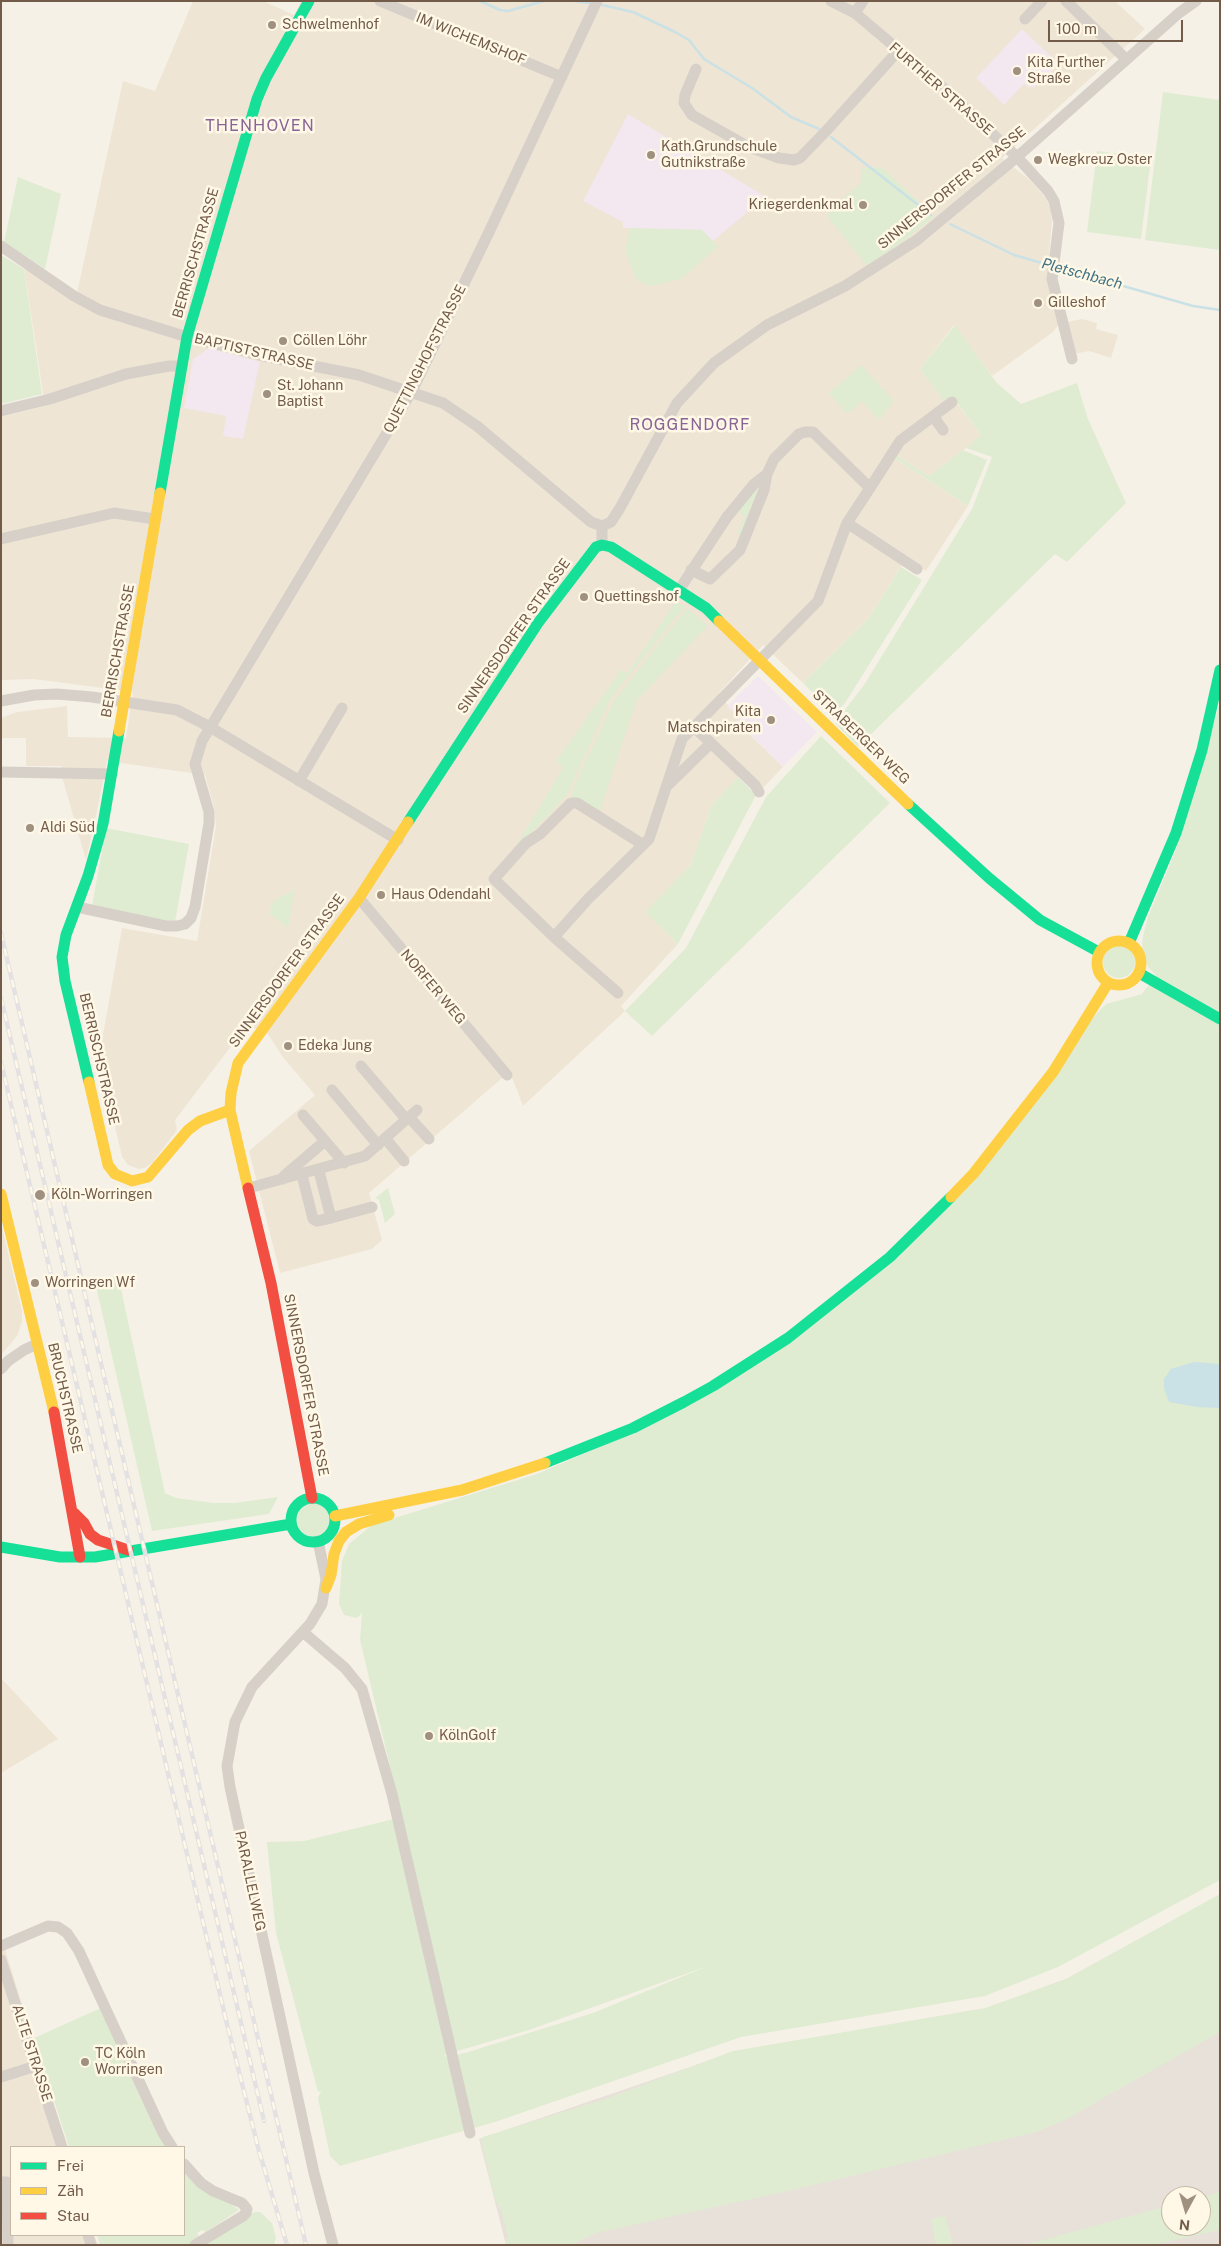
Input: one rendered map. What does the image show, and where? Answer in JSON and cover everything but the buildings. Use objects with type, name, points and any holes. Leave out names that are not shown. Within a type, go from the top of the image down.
[{"type":"main road","name":"BERRISCHSTRASSE","points":[[230,1110],[200,1121],[188,1130],[148,1177],[132,1181],[119,1177],[108,1164],[62,968],[66,935],[103,824],[187,337],[257,99],[266,78],[309,1]]},
{"type":"main road","name":"STRABERGER WEG","points":[[602,545],[610,547],[706,608],[823,719],[910,806],[989,878],[1040,920],[1099,952]]},
{"type":"main road","name":"SINNERSDORFER STRASSE","points":[[312,1498],[271,1283],[230,1110],[231,1093],[238,1063],[359,898],[533,631],[590,553],[596,547],[602,545]]},
{"type":"main road","points":[[1129,943],[1176,833],[1202,750],[1220,670]]},
{"type":"main road","points":[[1116,940],[1129,943],[1139,953],[1141,966],[1139,973],[1133,980],[1125,984],[1108,983],[1098,973],[1096,959],[1099,952],[1103,946],[1116,940]]},
{"type":"main road","points":[[1139,973],[1220,1019]]},
{"type":"main road","points":[[335,1516],[429,1498],[498,1480],[568,1455],[633,1428],[713,1386],[788,1338],[825,1311],[912,1238],[974,1173],[1053,1072],[1108,983]]},
{"type":"main road","name":"BRUCHSTRASSE","points":[[1,1194],[60,1437],[80,1558]]},
{"type":"main road","points":[[312,1498],[327,1503],[335,1516],[331,1532],[318,1541],[311,1542],[298,1536],[291,1524],[293,1509],[305,1499],[312,1498]]},
{"type":"main road","points":[[326,1588],[331,1575],[334,1554],[339,1541],[346,1532],[359,1524],[410,1509],[429,1498]]},
{"type":"main road","points":[[74,1513],[84,1523],[90,1534],[98,1540],[133,1552]]},
{"type":"main road","points":[[1,1547],[41,1555],[80,1558],[158,1548],[291,1524]]},
{"type":"street","name":"IM WICHEMSHOF","points":[[380,1],[562,77]]},
{"type":"street","name":"QUETTINGHOFSTRASSE","points":[[77,906],[166,926],[185,924],[191,918],[195,907],[209,823],[209,812],[195,764],[197,753],[210,727],[412,392],[562,77],[596,1]]},
{"type":"street","name":"FURTHER STRASSE","points":[[831,1],[854,13],[946,90],[1017,157],[1048,191],[1054,201],[1059,222],[1052,266],[1055,297],[1072,359]]},
{"type":"street","points":[[854,13],[863,1]]},
{"type":"street","points":[[1025,19],[1042,1]]},
{"type":"street","points":[[1066,1],[1126,59]]},
{"type":"street","name":"SINNERSDORFER STRASSE","points":[[602,526],[611,522],[620,508],[676,403],[714,363],[767,325],[845,286],[899,253],[1017,157],[1192,2]]},
{"type":"street","points":[[696,69],[685,94],[684,102],[692,115],[747,146],[779,158],[794,160],[800,158],[827,130],[898,50]]},
{"type":"street","name":"BAPTISTSTRASSE","points":[[1,246],[87,304],[122,317],[187,337],[264,356],[359,375],[443,404],[460,414],[591,522],[602,526]]},
{"type":"street","points":[[1,411],[50,399],[126,374],[169,366],[182,366]]},
{"type":"street","points":[[554,937],[642,844],[649,839],[667,786],[678,744],[693,726],[818,600],[847,523],[900,441],[952,402]]},
{"type":"street","points":[[933,416],[943,430]]},
{"type":"street","points":[[691,570],[710,579],[740,550],[774,459],[799,434],[813,432],[870,488]]},
{"type":"street","points":[[679,590],[727,518],[754,484],[767,474]]},
{"type":"street","points":[[1,539],[114,512],[155,519]]},
{"type":"street","points":[[847,523],[918,569]]},
{"type":"street","points":[[602,526],[602,545]]},
{"type":"street","points":[[1,701],[34,695],[57,694],[124,701],[177,710],[210,727],[398,840]]},
{"type":"street","points":[[299,781],[342,708]]},
{"type":"street","points":[[693,726],[755,785],[759,792]]},
{"type":"street","points":[[667,786],[711,743]]},
{"type":"street","points":[[1,772],[112,774]]},
{"type":"street","points":[[618,993],[554,937],[494,879],[526,843],[540,834],[571,803],[577,803],[642,844]]},
{"type":"street","name":"NORFER WEG","points":[[359,898],[507,1075]]},
{"type":"street","points":[[361,1066],[411,1115],[429,1139]]},
{"type":"street","points":[[332,1090],[381,1142],[404,1161]]},
{"type":"street","points":[[303,1115],[344,1163]]},
{"type":"street","points":[[248,1188],[302,1175],[365,1156],[411,1115]]},
{"type":"street","points":[[283,1179],[284,1176],[325,1141]]},
{"type":"street","points":[[319,1170],[331,1218]]},
{"type":"street","points":[[302,1175],[313,1219],[317,1221],[372,1207]]},
{"type":"street","points":[[1,1369],[8,1361],[37,1344]]},
{"type":"street","name":"PARALLELWEG","points":[[318,1541],[326,1588],[322,1604],[303,1632],[252,1687],[235,1722],[227,1766],[314,2173],[333,2245]]},
{"type":"street","points":[[303,1632],[345,1668],[362,1689],[390,1785],[470,2133]]},
{"type":"street","points":[[1,1946],[48,1926],[58,1927],[67,1933],[79,1951],[163,2133],[171,2146]]},
{"type":"street","name":"ALTE STRASSE","points":[[1,1960],[62,2146]]},
{"type":"street","points":[[1,2077],[36,2066]]},
{"type":"street","points":[[185,2165],[201,2183],[213,2191],[242,2203],[247,2209],[243,2216],[195,2245]]},
{"type":"street","points":[[1,2182],[7,2182],[4,2226],[8,2245]]},
{"type":"shaded area","points":[[193,1],[263,1],[294,15],[301,1],[1115,1],[1145,29],[1002,158],[1030,180],[1045,197],[1051,209],[1052,223],[1047,273],[1051,298],[1059,324],[1053,332],[992,376],[954,325],[920,369],[945,401],[951,396],[982,436],[929,476],[896,455],[894,458],[968,506],[926,571],[906,559],[868,619],[803,683],[763,645],[718,694],[740,718],[737,722],[783,767],[763,788],[744,771],[712,805],[690,866],[646,912],[678,944],[621,1006],[625,1011],[523,1106],[513,1080],[508,1073],[369,1193],[382,1240],[372,1249],[280,1273],[249,1151],[315,1095],[282,1056],[268,1034],[255,1028],[245,1028],[175,1120],[177,1130],[152,1163],[145,1168],[139,1169],[128,1165],[122,1157],[99,1057],[122,928],[197,941],[216,826],[214,807],[205,775],[107,761],[86,860],[62,777],[61,766],[26,766],[26,738],[1,738],[1,718],[17,712],[67,706],[68,737],[126,738],[133,692],[33,679],[1,680],[1,417],[45,406],[24,267],[75,302],[123,81],[155,91]]},
{"type":"shaded area","name":"Kita Further Straße","points":[[1022,29],[1059,64],[1034,88],[1031,86],[1029,88],[1024,84],[1004,105],[976,78]]},
{"type":"shaded area","name":"Kath.Grundschule Gutnikstraße","points":[[628,114],[766,197],[713,241],[702,230],[623,228],[623,222],[583,201]]},
{"type":"shaded area","points":[[1082,319],[1097,323],[1096,329],[1118,335],[1111,358],[1089,351],[1074,354],[1067,322]]},
{"type":"shaded area","points":[[209,348],[260,362],[243,439],[223,436],[226,416],[184,408],[193,359]]},
{"type":"shaded area","name":"Kita Matschpiraten","points":[[758,676],[817,732],[783,767],[737,721],[740,718],[727,706]]},
{"type":"shaded area","points":[[1,1223],[22,1311],[22,1322],[17,1336],[1,1355]]},
{"type":"shaded area","points":[[1,1678],[58,1739],[1,1773]]},
{"type":"shaded area","points":[[1220,1895],[1220,2245],[506,2245],[479,2139],[734,2052],[986,2009],[1068,1978]]},
{"type":"shaded area","points":[[1,1936],[66,2146],[10,2146],[10,2236],[94,2236],[98,2245],[1,2245]]},
{"type":"green space","points":[[1163,92],[1220,100],[1220,250],[1145,240]]},
{"type":"green space","points":[[1097,151],[1151,158],[1141,239],[1087,232]]},
{"type":"green space","points":[[882,167],[934,217],[901,243],[867,266],[827,216],[834,206],[861,183],[861,168]]},
{"type":"green space","points":[[18,177],[61,194],[45,269],[4,242]]},
{"type":"green space","points":[[630,228],[702,230],[718,247],[681,279],[651,286],[637,281],[625,251]]},
{"type":"green space","points":[[1,255],[24,269],[42,394],[1,404]]},
{"type":"green space","points":[[955,325],[996,382],[1021,404],[1077,383],[1088,419],[1126,503],[1067,562],[1055,554],[858,747],[835,723],[864,685],[972,509],[992,457],[966,448],[981,435],[952,396],[944,401],[920,369]]},
{"type":"green space","points":[[861,365],[894,401],[879,420],[862,401],[847,414],[829,393]]},
{"type":"green space","points":[[963,450],[987,460],[968,506],[894,458],[896,455],[929,476]]},
{"type":"green space","points":[[756,486],[759,487],[740,535],[737,533],[745,516],[739,512]]},
{"type":"green space","points":[[901,567],[922,580],[845,703],[834,714],[803,683],[868,619]]},
{"type":"green space","points":[[676,601],[684,607],[611,698],[567,795],[510,856],[563,768],[556,761],[621,670],[627,674]]},
{"type":"green space","points":[[687,608],[708,626],[636,701],[599,813],[571,796],[576,782],[614,701]]},
{"type":"green space","points":[[1220,702],[1220,1880],[1058,1967],[985,1996],[741,2037],[495,2122],[340,2166],[330,2156],[318,2098],[321,2091],[318,2092],[276,1933],[267,1842],[304,1841],[402,1817],[360,1640],[362,1613],[357,1618],[344,1615],[339,1604],[342,1561],[349,1544],[372,1525],[537,1474],[644,1428],[900,1256],[1097,1013],[1106,1004],[1142,994],[1156,975],[1148,967],[1142,947],[1143,936],[1148,917],[1175,852]],"holes":[[[708,1966],[593,2013],[465,2053],[446,2057],[444,2055],[529,2030]]]},
{"type":"green space","points":[[821,736],[890,803],[652,1036],[625,1011],[686,948],[766,797]]},
{"type":"green space","points":[[738,777],[756,795],[678,944],[645,912],[690,866],[712,805]]},
{"type":"green space","points":[[106,828],[189,844],[175,922],[92,906]]},
{"type":"green space","points":[[295,890],[288,928],[270,914],[271,905],[276,899]]},
{"type":"green space","points":[[1119,946],[1125,947],[1130,951],[1134,956],[1134,968],[1130,973],[1125,977],[1119,978],[1113,977],[1108,973],[1104,968],[1103,962],[1104,956],[1108,951],[1113,947]]},
{"type":"green space","points":[[388,1188],[395,1214],[385,1223],[379,1200],[375,1198]]},
{"type":"green space","points":[[118,1275],[165,1493],[176,1498],[214,1503],[234,1503],[278,1497],[269,1514],[152,1531],[96,1286]]},
{"type":"green space","points":[[314,1503],[321,1504],[326,1508],[330,1513],[330,1527],[326,1532],[321,1536],[314,1537],[307,1536],[302,1532],[298,1527],[297,1520],[298,1513],[302,1508],[307,1504]]},
{"type":"green space","points":[[1220,1894],[1220,2032],[1065,2120],[1036,2132],[788,2191],[596,2233],[571,2245],[505,2245],[508,2236],[502,2213],[495,2199],[481,2141],[483,2137],[608,2098],[733,2051],[985,2008],[1066,1979]]},
{"type":"green space","name":"TC Köln Worringen","points":[[103,2007],[169,2146],[69,2146],[34,2038]]},
{"type":"green space","points":[[185,2169],[239,2210],[206,2232],[202,2230],[197,2233],[199,2237],[188,2245],[100,2245],[97,2236],[185,2236]]},
{"type":"green space","points":[[1220,2192],[1220,2230],[1211,2232],[1211,2194]]},
{"type":"green space","points":[[1161,2208],[1161,2236],[1193,2236],[1152,2245],[1025,2245]]},
{"type":"green space","points":[[254,2212],[260,2212],[272,2223],[276,2238],[274,2245],[199,2245]]},
{"type":"green space","points":[[945,2216],[953,2245],[936,2245],[931,2219]]},
{"type":"water","points":[[1194,1362],[1220,1364],[1220,1408],[1197,1407],[1169,1402],[1164,1388],[1164,1379],[1171,1369]]},
{"type":"waterway","name":"Pletschbach","points":[[480,1],[500,10],[508,11],[544,1]]},
{"type":"waterway","name":"Pletschbach","points":[[574,1],[589,3]]},
{"type":"waterway","name":"Pletschbach","points":[[602,5],[633,12],[675,32],[689,40],[704,59],[752,88],[791,117],[819,129]]},
{"type":"waterway","name":"Pletschbach","points":[[831,137],[931,215]]},
{"type":"waterway","name":"Pletschbach","points":[[950,224],[1014,255],[1049,265]]},
{"type":"waterway","name":"Pletschbach","points":[[1057,267],[1193,306],[1220,310]]},
{"type":"railway","points":[[1,933],[306,2245]]},
{"type":"railway","points":[[1,998],[264,2121]]},
{"type":"railway","points":[[1,1062],[226,2020],[259,2151],[287,2245]]},
{"type":"traffic: fast","points":[[160,493],[187,337],[257,99],[266,78],[309,1]]},
{"type":"traffic: fast","points":[[408,822],[538,623],[596,547],[602,545],[611,547],[706,608],[719,621]]},
{"type":"traffic: fast","points":[[1129,943],[1176,833],[1202,750],[1220,670]]},
{"type":"traffic: fast","points":[[89,1082],[65,981],[62,957],[66,935],[88,876],[103,824],[119,731]]},
{"type":"traffic: fast","points":[[908,804],[989,878],[1040,920],[1099,952]]},
{"type":"traffic: fast","points":[[1139,973],[1220,1019]]},
{"type":"traffic: fast","points":[[545,1463],[633,1428],[684,1402],[713,1386],[788,1338],[890,1257],[951,1197]]},
{"type":"traffic: fast","points":[[309,1498],[317,1498],[329,1504],[335,1520],[329,1536],[317,1542],[309,1542],[297,1536],[291,1524],[291,1516],[297,1504],[309,1498]]},
{"type":"traffic: fast","points":[[1,1547],[60,1557],[95,1557],[291,1524]]},
{"type":"traffic: slow","points":[[119,731],[160,493]]},
{"type":"traffic: slow","points":[[719,621],[908,804]]},
{"type":"traffic: slow","points":[[248,1188],[230,1110],[231,1093],[238,1063],[359,898],[408,822]]},
{"type":"traffic: slow","points":[[1123,941],[1135,947],[1140,954],[1141,963],[1140,972],[1135,979],[1128,984],[1115,985],[1107,982],[1100,975],[1097,959],[1100,951],[1107,944],[1123,941]]},
{"type":"traffic: slow","points":[[951,1197],[974,1173],[1053,1072],[1108,983]]},
{"type":"traffic: slow","points":[[89,1082],[108,1165],[115,1174],[132,1181],[148,1177],[188,1130],[200,1121],[230,1110]]},
{"type":"traffic: slow","points":[[1,1194],[54,1412]]},
{"type":"traffic: slow","points":[[335,1516],[462,1490],[545,1463]]},
{"type":"traffic: slow","points":[[326,1588],[331,1575],[334,1554],[339,1541],[346,1532],[359,1524],[389,1515]]},
{"type":"traffic: jam","points":[[248,1188],[271,1283],[312,1498]]},
{"type":"traffic: jam","points":[[54,1412],[80,1557]]},
{"type":"traffic: jam","points":[[74,1513],[84,1523],[90,1534],[98,1540],[128,1550]]},
{"type":"place","name":"Schwelmenhof","points":[[272,25]]},
{"type":"place","name":"Kita Further Straße","points":[[1017,71]]},
{"type":"place","name":"Kath.Grundschule Gutnikstraße","points":[[651,155]]},
{"type":"place","name":"Wegkreuz Oster","points":[[1038,160]]},
{"type":"place","name":"Kriegerdenkmal","points":[[863,205]]},
{"type":"place","name":"Gilleshof","points":[[1038,303]]},
{"type":"place","name":"Cöllen Löhr","points":[[283,341]]},
{"type":"place","name":"St. Johann Baptist","points":[[267,394]]},
{"type":"place","name":"Quettingshof","points":[[584,597]]},
{"type":"place","name":"Kita Matschpiraten","points":[[771,720]]},
{"type":"place","name":"Aldi Süd","points":[[30,828]]},
{"type":"place","name":"Haus Odendahl","points":[[381,895]]},
{"type":"place","name":"Edeka Jung","points":[[288,1046]]},
{"type":"place","name":"Köln-Worringen","points":[[40,1195]]},
{"type":"place","name":"Worringen Wf","points":[[35,1283]]},
{"type":"place","name":"KölnGolf","points":[[429,1736]]},
{"type":"place","name":"TC Köln Worringen","points":[[85,2062]]},
{"type":"district","name":"THENHOVEN","points":[[260,126]]},
{"type":"district","name":"ROGGENDORF","points":[[690,425]]}]
